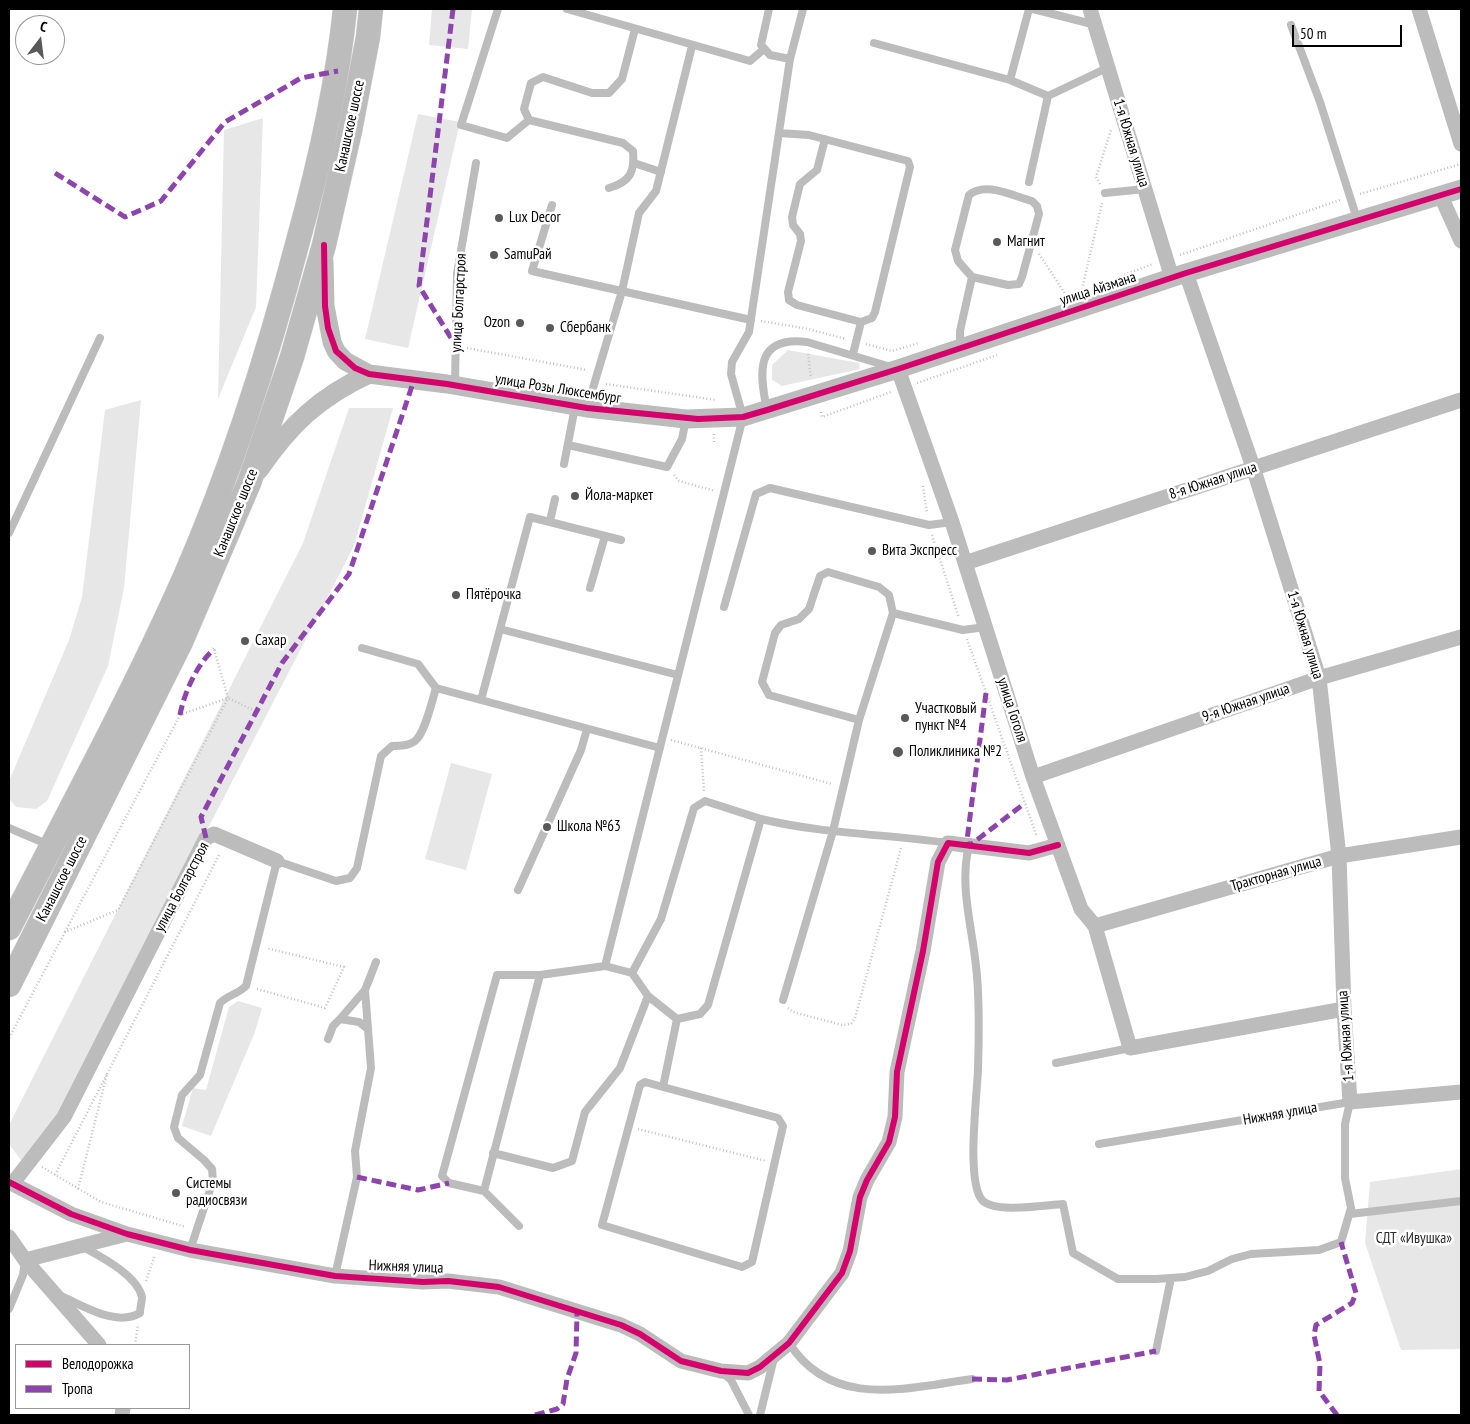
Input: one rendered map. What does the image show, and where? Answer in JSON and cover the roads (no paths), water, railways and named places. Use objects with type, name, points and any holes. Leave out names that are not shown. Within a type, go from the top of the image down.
[{"type":"main road","name":"Канашское шоссе","points":[[9,928],[186,574],[227,472],[251,403],[281,305],[315,178],[338,71],[345,9]]},
{"type":"main road","name":"Канашское шоссе","points":[[9,985],[181,642],[249,483],[292,357],[324,245],[350,131],[368,36],[370,9]]},
{"type":"street","name":"1-я Южная улица","points":[[1090,9],[1167,259],[1179,275],[1253,467],[1319,678],[1339,856],[1344,1009],[1350,1102]]},
{"type":"street","points":[[1419,9],[1461,144]]},
{"type":"street","name":"улица Айзмана","points":[[743,417],[960,349],[1179,275],[1461,189]]},
{"type":"street","points":[[1440,194],[1461,241]]},
{"type":"street","points":[[324,245],[325,306],[332,342],[336,351],[345,360],[369,374]]},
{"type":"street","name":"улица Гоголя","points":[[898,369],[952,522],[1033,777],[1081,909],[1095,926],[1130,1048]]},
{"type":"street","points":[[249,483],[280,440],[311,408],[340,387],[369,374]]},
{"type":"street","name":"улица Розы Люксембург","points":[[369,374],[455,385],[581,407],[686,419],[743,417]]},
{"type":"street","name":"8-я Южная улица","points":[[965,563],[1461,400]]},
{"type":"street","name":"9-я Южная улица","points":[[1033,777],[1319,678],[1461,637]]},
{"type":"street","name":"улица Болгарстроя","points":[[11,1183],[32,1161],[64,1117],[206,838],[214,834],[277,861]]},
{"type":"street","name":"Тракторная улица","points":[[1095,926],[1339,856],[1461,837]]},
{"type":"street","points":[[948,843],[1012,852],[1042,851],[1058,845]]},
{"type":"street","name":"Нижняя улица","points":[[11,1183],[71,1214],[127,1234],[190,1250],[335,1276],[423,1282],[448,1281],[499,1287],[621,1325],[640,1334],[681,1361],[721,1371],[748,1372],[760,1367],[789,1343],[847,1262],[860,1198],[867,1180],[889,1142],[894,1117],[897,1072],[923,951],[938,862],[948,843]]},
{"type":"street","points":[[1130,1048],[1344,1009]]},
{"type":"street","name":"Нижняя улица","points":[[1350,1102],[1461,1092]]},
{"type":"street","points":[[24,1260],[127,1234]]},
{"type":"street","points":[[9,1237],[24,1260],[97,1344]]},
{"type":"lane","points":[[498,9],[461,125],[507,138],[528,120]]},
{"type":"lane","points":[[567,9],[750,61],[764,49]]},
{"type":"lane","points":[[769,9],[761,45],[770,55],[790,59]]},
{"type":"lane","points":[[605,966],[743,417],[731,374],[732,362],[746,341],[751,320],[790,59],[803,9]]},
{"type":"lane","points":[[1010,80],[1029,9]]},
{"type":"lane","points":[[1033,9],[1096,25]]},
{"type":"lane","points":[[1291,25],[1358,220]]},
{"type":"lane","points":[[528,120],[524,110],[531,83],[543,77],[592,93],[610,92],[622,79],[635,29]]},
{"type":"lane","points":[[874,43],[1010,80],[1048,96],[1108,67]]},
{"type":"lane","points":[[564,464],[568,444],[581,407],[595,383],[622,291],[639,213],[656,192],[692,46]]},
{"type":"lane","points":[[1029,182],[1048,96]]},
{"type":"lane","points":[[528,120],[624,143],[633,152],[634,163],[630,176],[622,185],[609,188]]},
{"type":"lane","points":[[779,133],[795,133],[825,139],[908,161],[910,167],[874,312],[872,318],[860,322],[797,305],[789,300],[788,292],[801,241],[800,234],[793,225],[792,217],[800,184],[817,170],[825,139]]},
{"type":"lane","name":"улица Болгарстроя","points":[[455,385],[457,274],[476,163]]},
{"type":"lane","points":[[634,163],[661,172]]},
{"type":"lane","points":[[986,188],[1032,201],[1038,206],[1039,214],[1032,242],[1022,277],[1018,284],[1008,285],[972,277],[958,261],[955,250],[969,195],[976,189],[986,188]]},
{"type":"lane","points":[[1105,193],[1145,189]]},
{"type":"lane","points":[[552,205],[532,271],[751,320]]},
{"type":"lane","points":[[960,349],[960,331],[972,277]]},
{"type":"lane","points":[[853,354],[860,322]]},
{"type":"lane","points":[[9,533],[100,338]]},
{"type":"lane","points":[[767,410],[761,382],[763,363],[768,351],[780,343],[794,340],[853,354],[898,369]]},
{"type":"lane","points":[[568,444],[667,466],[682,439],[686,419]]},
{"type":"lane","points":[[724,607],[756,494],[770,488],[929,525],[952,522]]},
{"type":"lane","points":[[550,521],[555,499]]},
{"type":"lane","points":[[481,700],[530,516],[622,540]]},
{"type":"lane","points":[[590,588],[605,536]]},
{"type":"lane","points":[[783,1000],[833,831],[859,720],[893,613],[889,595],[879,586],[828,572],[820,576],[809,609],[799,619],[781,626],[775,633],[762,682],[769,695],[859,720]]},
{"type":"lane","points":[[893,613],[963,630],[985,627]]},
{"type":"lane","points":[[500,629],[678,675]]},
{"type":"lane","points":[[362,648],[418,664],[436,688],[660,748]]},
{"type":"lane","name":"улица Болгарстроя","points":[[277,861],[336,881],[350,878],[357,868],[381,756],[392,746],[406,745],[416,741],[422,732],[436,688]]},
{"type":"lane","points":[[518,890],[581,750],[587,729]]},
{"type":"lane","points":[[632,973],[661,919],[694,808],[705,801],[761,819],[801,829],[904,837],[948,843]]},
{"type":"lane","points":[[678,1019],[700,1014],[708,1005],[761,819]]},
{"type":"lane","points":[[9,828],[51,846]]},
{"type":"lane","points":[[968,846],[964,872],[977,978],[978,1067],[973,1174],[976,1192],[983,1201],[1000,1208],[1063,1204],[1073,1253],[1118,1279],[1185,1277],[1208,1271],[1232,1259],[1251,1254],[1319,1250],[1342,1242],[1350,1214],[1351,1208],[1345,1178],[1345,1124],[1350,1102]]},
{"type":"lane","points":[[190,1250],[213,1181],[212,1169],[178,1138],[174,1127],[182,1095],[200,1075],[220,1003],[227,997],[239,993],[246,986],[277,861]]},
{"type":"lane","points":[[328,1040],[333,1026],[364,990],[376,962]]},
{"type":"lane","points":[[519,1226],[484,1191],[449,1183],[442,1176],[497,975],[540,975],[605,966],[632,973],[648,996],[678,1019]]},
{"type":"lane","points":[[484,1191],[540,975]]},
{"type":"lane","points":[[335,1276],[356,1178],[355,1152],[370,1068],[364,990]]},
{"type":"lane","points":[[493,1153],[553,1168],[572,1161],[585,1112],[620,1068],[648,996]]},
{"type":"lane","points":[[340,1019],[359,1022],[368,1029]]},
{"type":"lane","points":[[663,1087],[678,1019]]},
{"type":"lane","points":[[1056,1063],[1130,1048]]},
{"type":"lane","points":[[646,1082],[663,1087],[778,1118],[783,1126],[752,1262],[742,1267],[602,1224],[640,1086],[646,1082]]},
{"type":"lane","name":"Нижняя улица","points":[[1099,1144],[1350,1102]]},
{"type":"lane","points":[[1350,1214],[1461,1201]]},
{"type":"lane","points":[[52,1292],[101,1313],[120,1318],[132,1317],[140,1312],[142,1296],[130,1279],[113,1263],[81,1246]]},
{"type":"lane","points":[[9,1309],[23,1275],[24,1260]]},
{"type":"lane","points":[[1156,1352],[1171,1278]]},
{"type":"lane","points":[[789,1343],[799,1357],[821,1375],[850,1388],[886,1391],[972,1379]]},
{"type":"lane","points":[[760,1415],[774,1356]]},
{"type":"lane","points":[[721,1371],[731,1380],[749,1415]]},
{"type":"place","name":"Lux Decor","points":[[499,218]]},
{"type":"place","name":"Магнит","points":[[997,242]]},
{"type":"place","name":"SamuРай","points":[[494,255]]},
{"type":"place","name":"Ozon","points":[[520,323]]},
{"type":"place","name":"Сбербанк","points":[[550,328]]},
{"type":"place","name":"Йола-маркет","points":[[575,496]]},
{"type":"place","name":"Вита Экспресс","points":[[872,551]]},
{"type":"place","name":"Пятёрочка","points":[[456,595]]},
{"type":"place","name":"Сахар","points":[[245,641]]},
{"type":"place","name":"Участковый пункт №4","points":[[905,718]]},
{"type":"place","name":"Поликлиника №2","points":[[898,752]]},
{"type":"place","name":"Школа №63","points":[[547,827]]},
{"type":"place","name":"Системы радиосвязи","points":[[176,1193]]},
{"type":"park label","name":"СДТ «Ивушка»","points":[[1414,1239]]}]
